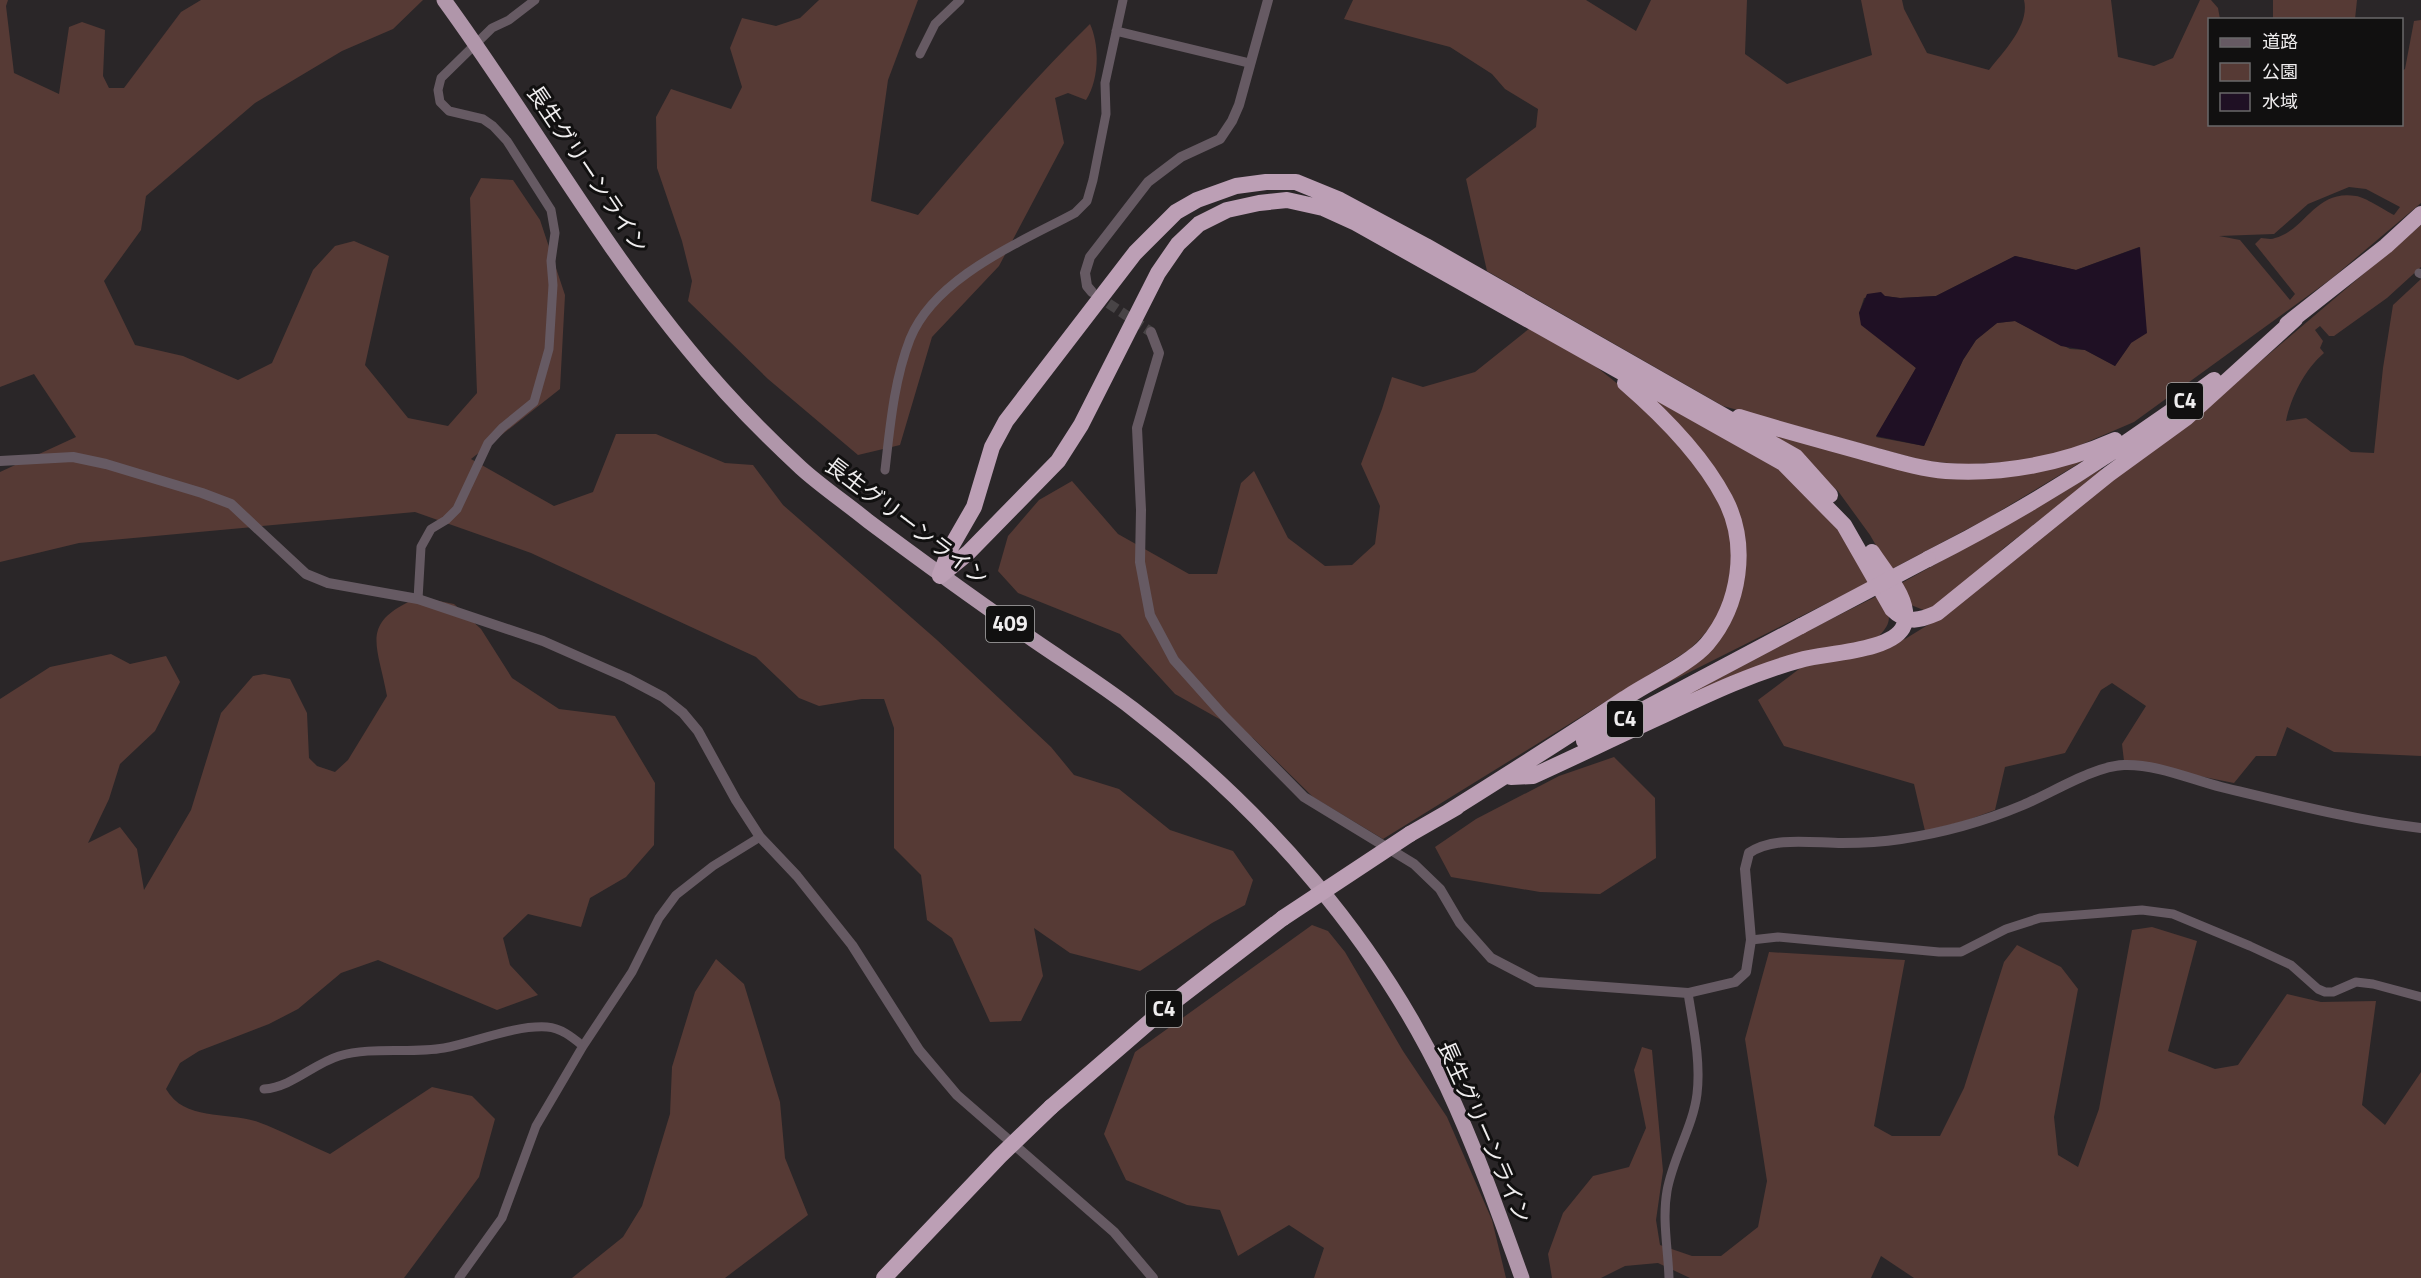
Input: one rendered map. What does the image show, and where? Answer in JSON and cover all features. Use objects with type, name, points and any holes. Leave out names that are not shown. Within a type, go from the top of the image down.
[{"type":"highway","name":"長生グリーンライン","points":[[444,0],[476,43],[604,237],[687,348],[722,389],[805,472],[940,576],[1131,707],[1187,753],[1242,802],[1338,909],[1392,988],[1446,1086],[1490,1192],[1522,1278]]},
{"type":"highway","points":[[940,576],[951,547],[974,507],[992,447],[1031,386],[1135,253],[1176,212],[1197,200],[1236,186],[1266,182],[1296,182],[1340,200],[1436,252],[1796,457],[1849,516],[1905,609],[1904,625],[1898,634],[1879,644],[1806,659],[1764,671],[1533,776],[1511,777]]},
{"type":"highway","points":[[940,576],[968,553],[1058,461],[1081,425],[1158,273],[1178,244],[1199,224],[1227,210],[1259,202],[1287,200],[1323,208],[1421,258],[1783,463],[1844,525],[1892,609],[1899,616],[1916,622],[1937,613],[2109,474],[2186,418],[2295,319]]},
{"type":"highway","name":"C4","points":[[885,1278],[976,1181],[1051,1107],[1162,1011],[1282,918],[1410,834],[1511,777],[1969,538],[2049,492],[2184,403],[2295,319],[2386,246],[2421,214]]},
{"type":"highway","points":[[1448,812],[1647,683],[1679,665],[1706,645],[1727,612],[1738,578],[1738,541],[1726,500],[1694,454],[1644,400],[1594,357]]},
{"type":"highway","points":[[1712,408],[1907,464],[1944,471],[1985,472],[2037,465],[2088,452],[2132,432],[2184,403]]},
{"type":"street","points":[[418,600],[421,547],[431,529],[446,520],[457,509],[488,443],[502,428],[534,402],[545,371],[549,349],[555,233],[550,210],[507,141],[493,126],[483,119],[449,111],[440,102],[438,90],[441,78],[492,28],[508,20],[535,0]]},
{"type":"street","points":[[920,54],[935,24],[960,0]]},
{"type":"street","points":[[885,470],[890,426],[903,362],[911,338],[923,316],[956,282],[972,270],[1075,213],[1087,201],[1106,114],[1105,83],[1123,0]]},
{"type":"street","points":[[1092,292],[1085,273],[1090,257],[1148,182],[1181,157],[1220,139],[1232,121],[1239,105],[1248,63],[1268,0]]},
{"type":"street","points":[[1116,31],[1248,63]]},
{"type":"street","points":[[1151,332],[1160,352],[1137,428],[1141,510],[1140,562],[1150,615],[1173,660],[1224,716],[1304,797],[1414,864],[1440,890],[1460,923],[1491,958],[1537,982],[1688,993],[1735,982],[1746,972],[1750,940],[1745,869],[1749,853],[1760,846],[1806,842],[1878,841],[1922,835],[1964,825],[2021,806],[2107,767],[2126,765],[2169,771],[2191,779],[2322,812],[2421,828]]},
{"type":"street","points":[[0,461],[73,457],[106,464],[202,493],[231,504],[306,574],[328,583],[418,600],[543,641],[627,678],[663,697],[683,713],[698,731],[736,800],[760,837],[797,876],[852,945],[919,1050],[957,1095],[1114,1232],[1153,1278]]},
{"type":"street","points":[[459,1278],[502,1218],[536,1126],[583,1046],[632,972],[659,918],[676,895],[712,866],[760,837]]},
{"type":"street","points":[[1750,940],[1778,937],[1961,952],[2006,930],[2040,918],[2142,910],[2173,914],[2250,946],[2291,965],[2318,989],[2325,992],[2333,992],[2356,982],[2373,984],[2421,997]]},
{"type":"street","points":[[1669,1278],[1665,1215],[1668,1190],[1695,1108],[1698,1092],[1695,1041],[1688,993]]},
{"type":"street","points":[[264,1089],[290,1082],[306,1071],[338,1056],[356,1052],[443,1048],[506,1031],[546,1027],[568,1035],[583,1046]]},
{"type":"green space","points":[[0,0],[8,0],[6,6],[14,73],[59,94],[69,27],[82,22],[105,30],[103,76],[109,88],[124,88],[181,12],[201,0],[423,0],[393,29],[342,51],[255,103],[146,196],[141,230],[104,281],[135,345],[183,356],[238,380],[272,363],[313,270],[335,246],[354,241],[389,256],[365,365],[408,418],[448,426],[477,393],[470,198],[481,178],[513,180],[540,220],[565,295],[560,389],[471,459],[554,506],[593,492],[616,434],[656,434],[725,463],[753,465],[783,505],[937,640],[1051,747],[1074,775],[1119,789],[1170,830],[1233,851],[1253,880],[1245,905],[1212,923],[1140,971],[1070,953],[1034,928],[1043,976],[1021,1021],[990,1022],[952,938],[927,920],[921,875],[894,848],[894,728],[884,699],[862,699],[819,706],[799,698],[756,657],[531,553],[415,512],[79,543],[0,562],[0,472],[76,437],[34,374],[0,387]]},
{"type":"green space","points":[[819,0],[918,0],[888,80],[871,201],[918,215],[1023,94],[1090,24],[1097,52],[1094,83],[1086,100],[1068,93],[1055,98],[1064,143],[999,266],[932,337],[900,445],[858,455],[768,379],[688,301],[692,281],[682,241],[657,168],[656,117],[671,89],[731,109],[742,87],[730,48],[742,18],[776,26],[800,18]]},
{"type":"green space","points":[[1353,0],[1586,0],[1636,31],[1651,0],[1747,0],[1745,54],[1787,84],[1872,55],[1861,0],[1902,0],[1904,9],[1927,53],[1989,70],[2020,28],[2025,9],[2024,0],[2111,0],[2118,57],[2154,66],[2173,58],[2200,0],[2211,0],[2218,8],[2220,18],[2208,18],[2208,126],[2403,126],[2403,70],[2414,21],[2421,20],[2421,203],[2331,279],[2134,422],[2071,449],[2028,461],[1983,466],[1925,461],[1723,406],[1487,271],[1466,179],[1536,127],[1538,109],[1505,89],[1492,74],[1450,47],[1344,19]],"holes":[[[2349,187],[2366,189],[2400,207],[2394,215],[2360,197],[2342,195],[2330,198],[2286,234],[2273,239],[2261,238],[2255,244],[2295,294],[2290,300],[2240,240],[2219,236],[2274,234],[2308,204]],[[2139,247],[2131,343],[2115,366],[2085,350],[2070,349],[2015,321],[1997,323],[1976,340],[1963,360],[1924,446],[1876,437],[1916,368],[1859,313],[1864,298],[1936,296],[2015,256],[2076,270]]]},
{"type":"green space","points":[[2273,0],[2357,0],[2355,18],[2273,18]]},
{"type":"green space","points":[[2421,225],[2421,267],[2387,298],[2334,336],[2329,336],[2320,326],[2315,330],[2323,341],[2320,348],[2324,353],[2300,384],[2286,421],[2306,418],[2351,452],[2374,453],[2383,368],[2393,305],[2421,279],[2421,756],[2334,752],[2287,727],[2276,756],[2256,756],[2234,783],[2124,761],[2122,744],[2146,706],[2112,683],[2101,690],[2065,753],[2005,767],[1995,810],[1965,821],[1925,831],[1914,784],[1784,746],[1758,700],[1803,666],[1872,652],[1905,639],[1936,620],[2228,389]]},
{"type":"green space","points":[[1530,328],[1582,357],[1624,389],[1667,430],[1704,476],[1718,500],[1728,523],[1732,540],[1727,600],[1716,620],[1689,650],[1383,839],[1313,797],[1253,738],[1175,694],[1120,634],[1018,593],[998,571],[1008,536],[1039,500],[1072,481],[1118,534],[1189,574],[1217,574],[1241,483],[1254,471],[1288,538],[1325,566],[1352,565],[1375,544],[1380,506],[1361,464],[1392,377],[1423,387],[1475,372]]},
{"type":"green space","points":[[1644,392],[1773,464],[1838,527],[1871,581],[1650,692],[1717,639],[1742,534]]},
{"type":"green space","points":[[1765,431],[1905,469],[2091,456],[1990,517],[1890,570],[1870,535],[1838,491]]},
{"type":"green space","points":[[2101,469],[2103,471],[2005,547],[1948,598],[1926,611],[1911,605],[1898,585],[2021,517]]},
{"type":"green space","points":[[1879,595],[1889,617],[1886,627],[1877,638],[1603,734]]},
{"type":"green space","points":[[419,597],[454,604],[481,629],[512,678],[559,709],[615,716],[655,783],[654,845],[626,877],[590,898],[581,927],[528,914],[503,938],[510,965],[538,995],[497,1010],[378,960],[341,973],[298,1009],[269,1024],[199,1051],[180,1063],[166,1089],[184,1107],[208,1114],[258,1122],[330,1154],[432,1087],[472,1096],[495,1119],[479,1177],[404,1278],[0,1278],[0,699],[50,667],[111,654],[130,664],[166,656],[180,682],[155,731],[120,764],[109,799],[88,843],[120,827],[137,849],[144,890],[191,810],[221,713],[253,676],[264,674],[290,679],[307,713],[309,758],[317,766],[335,772],[348,760],[387,696],[377,648],[380,626],[387,616]]},
{"type":"green space","points":[[1614,757],[1655,798],[1656,858],[1600,894],[1540,892],[1451,877],[1435,847],[1476,819],[1559,776]]},
{"type":"green space","points":[[1312,925],[1328,931],[1345,952],[1403,1051],[1447,1117],[1492,1220],[1506,1278],[1314,1278],[1324,1248],[1289,1225],[1238,1256],[1220,1210],[1187,1205],[1126,1180],[1104,1134],[1135,1052]]},
{"type":"green space","points":[[2152,927],[2197,941],[2168,1051],[2215,1069],[2238,1065],[2287,994],[2321,1002],[2376,1001],[2362,1105],[2385,1125],[2421,1072],[2421,1278],[1914,1278],[1881,1256],[1871,1278],[1690,1278],[1658,1263],[1625,1266],[1601,1278],[1552,1278],[1548,1254],[1563,1213],[1593,1176],[1629,1167],[1646,1128],[1634,1070],[1642,1047],[1652,1050],[1663,1171],[1656,1220],[1660,1245],[1692,1256],[1721,1256],[1758,1227],[1767,1181],[1745,1039],[1769,952],[1905,960],[1874,1126],[1892,1136],[1940,1136],[1964,1088],[2004,962],[2017,945],[2061,967],[2078,989],[2054,1117],[2058,1155],[2078,1167],[2099,1109],[2132,930]]},
{"type":"green space","points":[[716,959],[744,984],[780,1102],[785,1158],[808,1215],[725,1278],[572,1278],[623,1237],[642,1206],[670,1114],[672,1067],[695,992]]},
{"type":"water","points":[[2140,247],[2147,333],[2131,343],[2115,366],[2085,350],[2061,346],[2015,321],[1997,323],[1976,340],[1963,360],[1924,446],[1876,436],[1916,368],[1861,325],[1859,313],[1867,294],[1881,292],[1885,296],[1900,298],[1936,296],[2015,256],[2076,270]]},
{"type":"tunnel","points":[[1096,295],[1151,332]]}]
